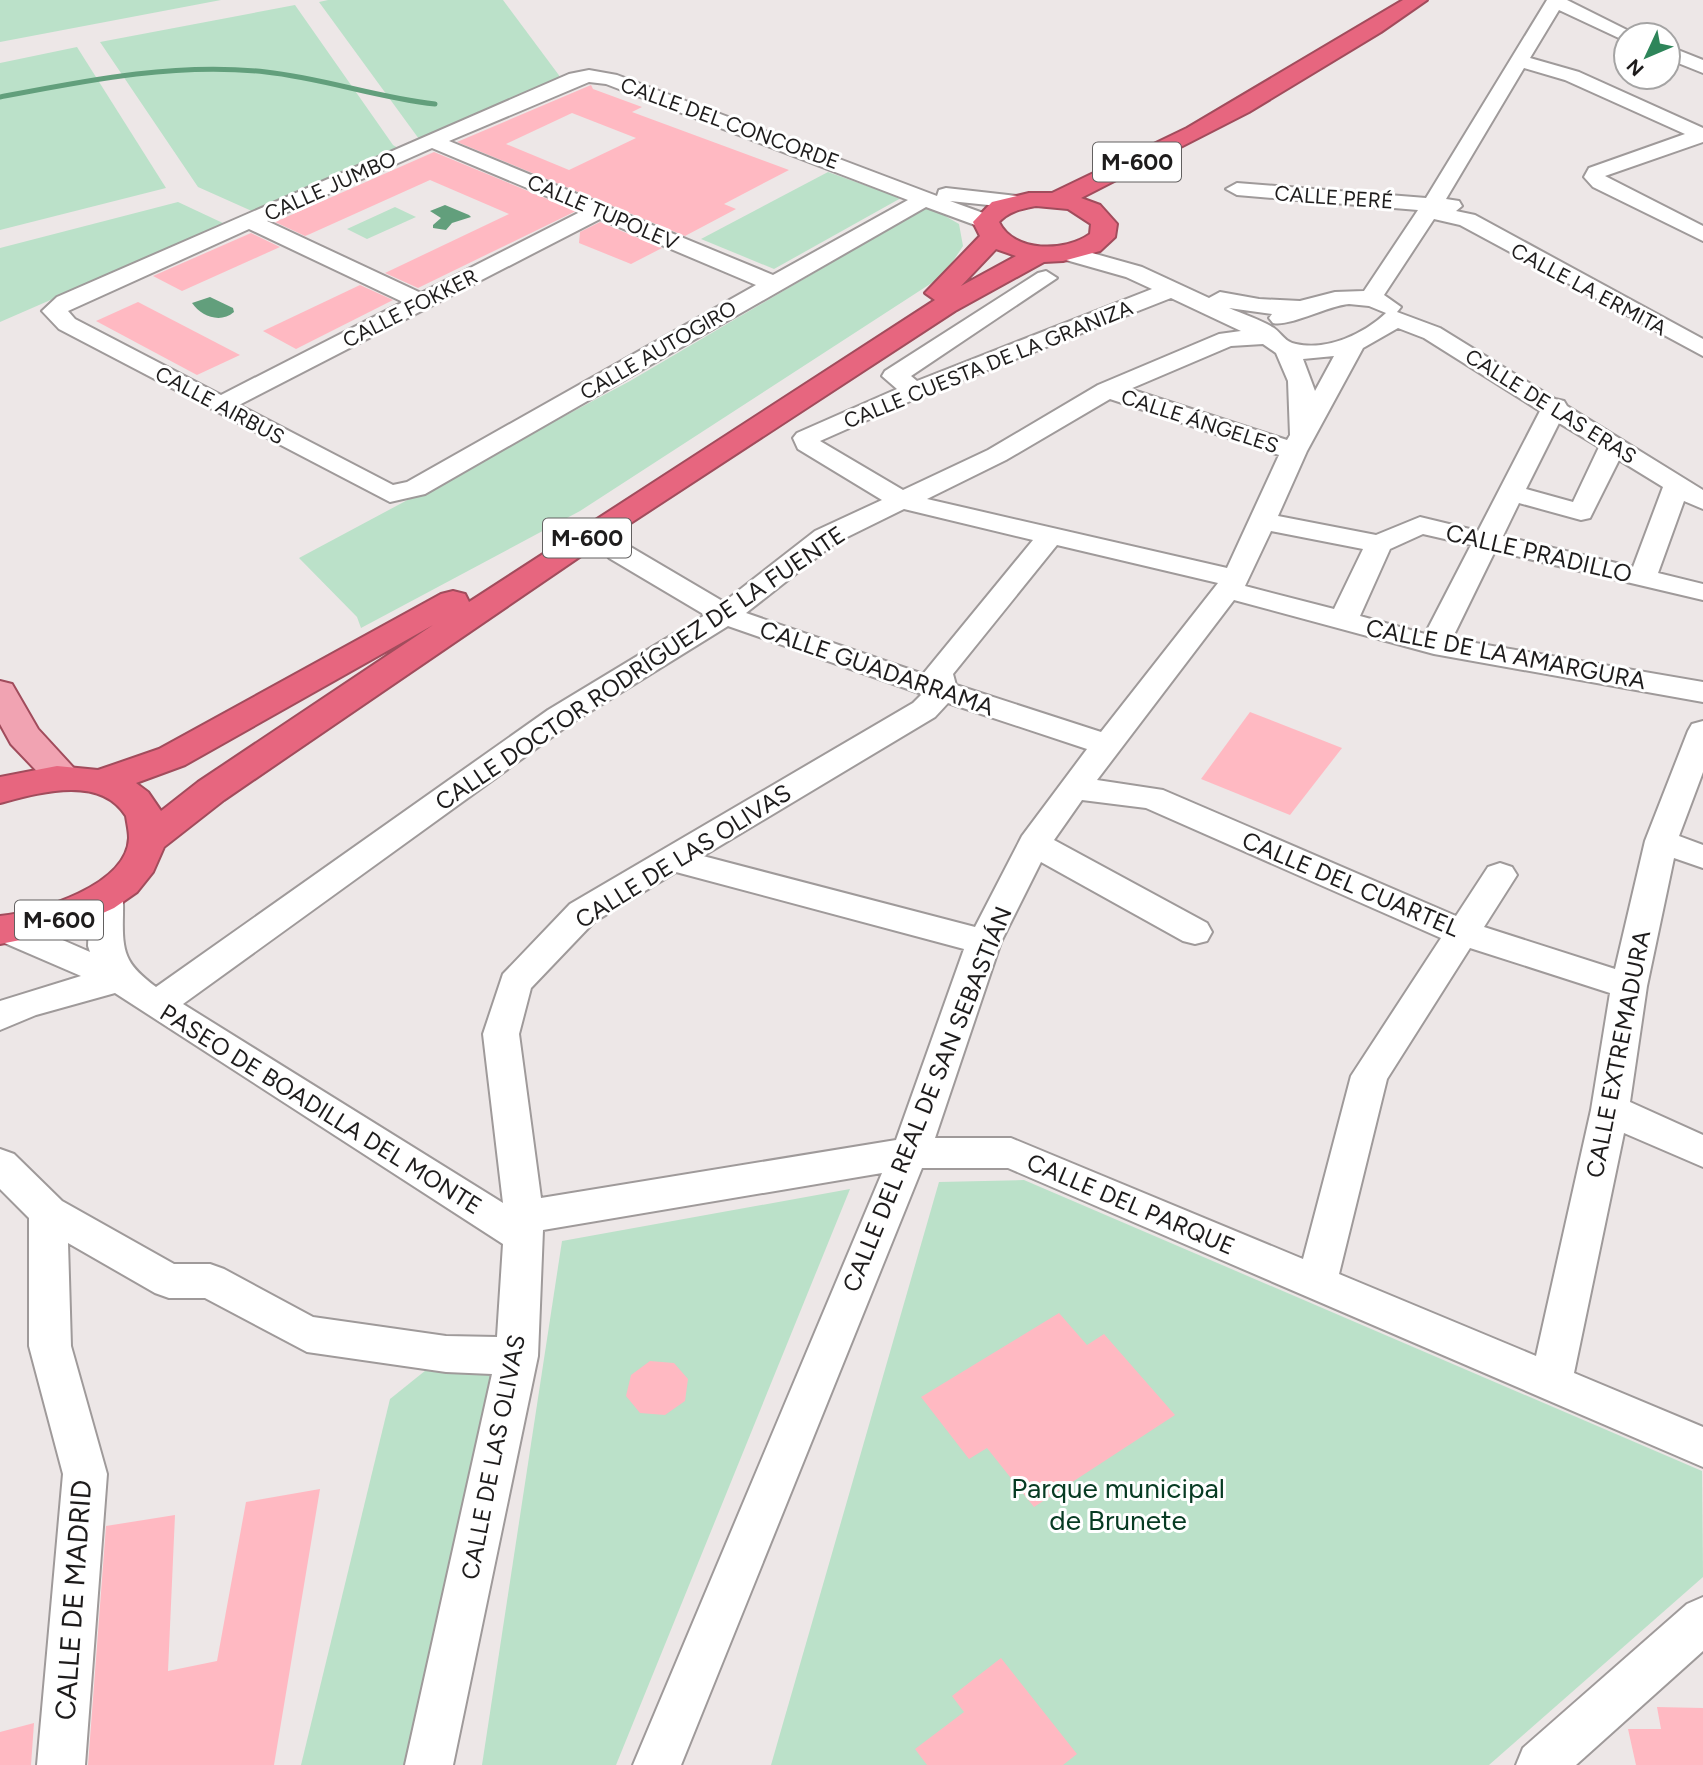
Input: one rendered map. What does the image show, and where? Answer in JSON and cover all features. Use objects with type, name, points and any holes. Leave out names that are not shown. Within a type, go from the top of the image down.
[{"type":"highway","points":[[1270,88],[1314,53],[1394,0]]},
{"type":"highway","name":"M-600","points":[[1056,200],[1101,181],[1216,121],[1417,0]]},
{"type":"highway","name":"M-600","points":[[146,842],[211,790],[586,538],[946,305],[1094,244],[1123,191],[1216,121]]},
{"type":"highway","name":"M-600","points":[[100,782],[172,757],[638,494],[921,308],[973,261],[990,230],[991,214],[1017,202],[1056,200],[1074,204],[1101,227]]},
{"type":"highway","points":[[990,230],[1004,245],[1051,261]]},
{"type":"highway","name":"M-600","points":[[0,791],[64,777],[100,782],[128,795],[145,816],[146,842],[139,860],[126,879],[107,896],[60,920],[3,930]]},
{"type":"main road","points":[[0,692],[24,736],[64,777]]},
{"type":"street","points":[[915,390],[894,376],[1051,261],[1107,262],[1274,340],[1280,319],[1300,308],[1340,299],[1370,299],[1432,205],[1555,1],[1612,28]]},
{"type":"street","points":[[1682,58],[1703,67]]},
{"type":"street","points":[[1519,61],[1572,76],[1703,135]]},
{"type":"street","name":"CALLE JUMBO","points":[[54,311],[65,302],[576,78],[589,76],[610,79]]},
{"type":"street","name":"CALLE DEL CONCORDE","points":[[610,79],[849,168],[990,230]]},
{"type":"street","points":[[1703,135],[1596,172],[1594,177],[1600,183],[1703,234]]},
{"type":"street","name":"CALLE TUPOLEV","points":[[432,141],[774,284]]},
{"type":"street","name":"CALLE DEL CONCORDE","points":[[849,168],[955,196],[1017,202]]},
{"type":"street","name":"CALLE PERÉ","points":[[1237,189],[1432,205]]},
{"type":"street","name":"CALLE AUTOGIRO","points":[[390,494],[416,488],[924,199]]},
{"type":"street","name":"CALLE LA ERMITA","points":[[1432,205],[1454,225],[1465,218]]},
{"type":"street","name":"CALLE LA ERMITA","points":[[1432,205],[1465,218],[1703,349]]},
{"type":"street","name":"CALLE FOKKER","points":[[220,405],[601,210]]},
{"type":"street","points":[[1409,240],[1465,218]]},
{"type":"street","points":[[249,222],[422,302]]},
{"type":"street","points":[[1101,227],[1125,258],[1192,291],[1236,303],[1300,308]]},
{"type":"street","name":"CALLE CUESTA DE LA GRANIZA","points":[[806,438],[915,390],[1171,290]]},
{"type":"street","name":"CALLE DE LAS ERAS","points":[[1370,299],[1384,303],[1394,312],[1395,318],[1432,333],[1555,406],[1703,500]]},
{"type":"street","name":"CALLE AIRBUS","points":[[54,311],[67,324],[390,494]]},
{"type":"street","name":"CALLE DOCTOR RODRÍGUEZ DE LA FUENTE","points":[[156,1005],[559,716],[725,615],[825,537],[997,455],[1107,390],[1227,339],[1274,340],[1309,352],[1353,344],[1388,328],[1395,318]]},
{"type":"street","name":"CALLE DEL REAL DE SAN SEBASTIÁN","points":[[1274,340],[1300,371],[1304,384],[1297,447]]},
{"type":"street","name":"CALLE DEL REAL DE SAN SEBASTIÁN","points":[[657,1765],[930,1103],[984,942],[1034,844],[1074,788],[1232,584],[1297,447],[1353,344]]},
{"type":"street","name":"CALLE ÁNGELES","points":[[1107,390],[1297,447]]},
{"type":"street","points":[[1434,645],[1555,406]]},
{"type":"street","name":"CALLE DE LA AMARGURA","points":[[806,438],[807,444],[903,501],[1051,535],[1232,584],[1343,621],[1434,645],[1703,692]]},
{"type":"street","points":[[1511,493],[1581,512],[1613,443]]},
{"type":"street","points":[[1643,577],[1677,484]]},
{"type":"street","points":[[1264,521],[1379,544],[1343,621]]},
{"type":"street","name":"CALLE PRADILLO","points":[[1379,544],[1420,525],[1553,559],[1703,592]]},
{"type":"street","points":[[942,691],[938,673],[1051,535]]},
{"type":"street","name":"CALLE GUADARRAMA","points":[[619,552],[725,615],[1107,745]]},
{"type":"street","name":"CALLE DE LAS OLIVAS","points":[[429,1765],[517,1356],[525,1227],[501,1034],[515,983],[582,913],[924,710],[942,691]]},
{"type":"street","name":"CALLE EXTREMADURA","points":[[1551,1382],[1610,1110],[1629,986],[1661,841],[1703,730]]},
{"type":"street","name":"CALLE DEL CUARTEL","points":[[1074,788],[1152,798],[1465,934],[1629,986]]},
{"type":"street","points":[[1661,841],[1703,857]]},
{"type":"street","points":[[1034,844],[1195,932]]},
{"type":"street","points":[[670,859],[984,942]]},
{"type":"street","points":[[1317,1283],[1369,1076],[1465,934],[1500,875]]},
{"type":"street","name":"PASEO DE BOADILLA DEL MONTE","points":[[107,896],[105,946],[120,979]]},
{"type":"street","name":"PASEO DE BOADILLA DEL MONTE","points":[[3,930],[120,979],[156,1005],[525,1227]]},
{"type":"street","points":[[0,1017],[26,1004],[120,979]]},
{"type":"street","points":[[1610,1110],[1703,1152]]},
{"type":"street","name":"CALLE DEL PARQUE","points":[[525,1227],[908,1153],[1011,1153],[1703,1447]]},
{"type":"street","points":[[0,1165],[48,1212],[169,1281],[210,1281],[307,1334],[446,1354],[517,1356]]},
{"type":"street","name":"CALLE DE MADRID","points":[[48,1212],[50,1346],[85,1475],[61,1765]]},
{"type":"street","points":[[1540,1765],[1703,1620]]},
{"type":"green space","points":[[0,0],[221,0],[0,42]]},
{"type":"green space","points":[[503,0],[561,78],[419,139],[319,2]]},
{"type":"green space","points":[[295,5],[393,145],[398,148],[254,212],[198,187],[100,42]]},
{"type":"green space","points":[[77,47],[166,188],[0,230],[0,63]]},
{"type":"green space","points":[[828,172],[901,198],[774,269],[701,239]]},
{"type":"green space","points":[[178,202],[225,224],[0,322],[0,248]]},
{"type":"green space","points":[[928,206],[959,224],[963,246],[944,275],[580,511],[361,628],[357,617],[299,558],[630,381]]},
{"type":"green space","points":[[395,207],[416,217],[367,239],[347,229]]},
{"type":"green space","name":"Parque municipal de Brunete","points":[[1024,1180],[1702,1471],[1703,1577],[1489,1765],[771,1765],[939,1182]]},
{"type":"green space","points":[[850,1189],[616,1765],[482,1765],[562,1241]]},
{"type":"green space","points":[[446,1354],[517,1356],[429,1765],[301,1765],[390,1399]]},
{"type":"shaded area","points":[[445,205],[471,217],[452,223],[446,230],[433,228],[441,218],[430,211]]},
{"type":"shaded area","points":[[210,297],[233,308],[234,312],[229,316],[211,317],[200,312],[192,303]]},
{"type":"building","points":[[591,85],[593,89],[642,107],[632,112],[789,170],[724,204],[736,209],[685,236],[457,142]],"holes":[[[572,113],[636,138],[569,170],[506,144]]]},
{"type":"building","points":[[434,152],[576,211],[418,288],[385,273],[509,214],[430,180],[305,236],[275,222]]},
{"type":"building","points":[[600,222],[662,248],[631,264],[579,243],[580,232]]},
{"type":"building","points":[[251,233],[280,247],[182,291],[153,276]]},
{"type":"building","points":[[360,285],[393,300],[296,349],[263,331]]},
{"type":"building","points":[[138,302],[240,355],[197,375],[96,321]]},
{"type":"building","points":[[1250,712],[1342,748],[1290,815],[1201,779]]},
{"type":"building","points":[[1059,1313],[1087,1345],[1104,1334],[1175,1415],[1034,1507],[987,1448],[969,1459],[921,1397]]},
{"type":"building","points":[[650,1361],[674,1363],[688,1379],[685,1401],[665,1415],[640,1413],[626,1396],[631,1375]]},
{"type":"building","points":[[320,1489],[274,1765],[88,1765],[106,1526],[175,1515],[168,1671],[217,1661],[246,1502]]},
{"type":"building","points":[[1001,1658],[1077,1754],[1063,1765],[927,1765],[915,1749],[964,1712],[952,1696]]},
{"type":"building","points":[[1657,1707],[1703,1708],[1703,1765],[1636,1765],[1628,1729],[1661,1729]]},
{"type":"building","points":[[34,1723],[31,1765],[0,1765],[0,1732]]},
{"type":"waterway","points":[[0,97],[133,74],[199,69],[287,75],[435,104]]}]
